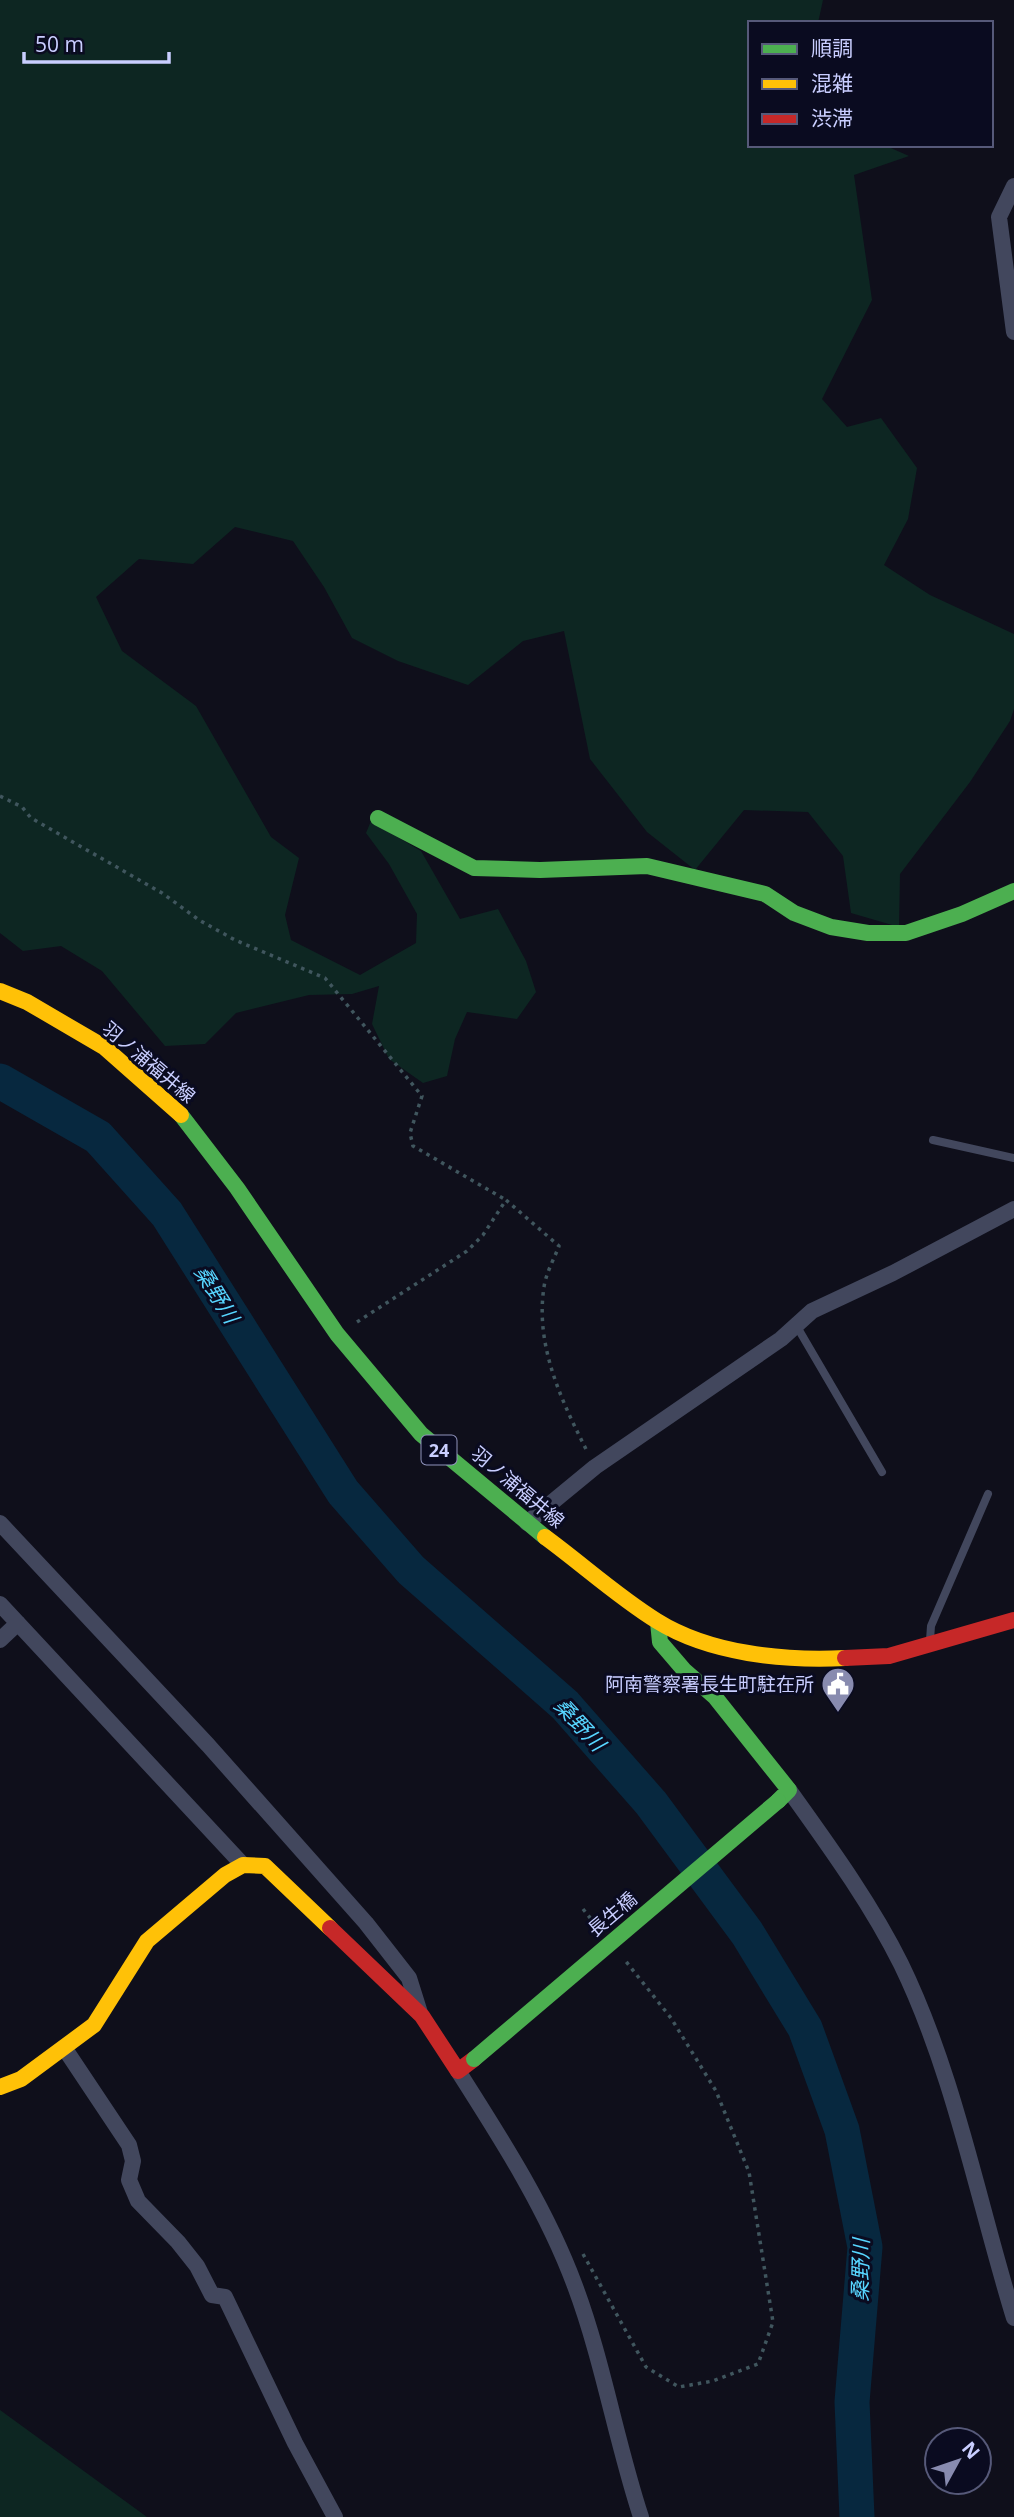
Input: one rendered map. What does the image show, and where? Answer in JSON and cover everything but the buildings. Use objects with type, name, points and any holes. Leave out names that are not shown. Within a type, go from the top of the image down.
[{"type":"street","points":[[1014,186],[999,217],[1014,332]]},
{"type":"street","points":[[378,818],[474,868],[540,870],[647,866],[765,894],[794,913],[831,927],[868,933],[906,933],[962,914],[1014,891]]},
{"type":"street","name":"羽ノ浦福井線","points":[[0,991],[26,1002],[104,1047],[176,1108],[237,1188],[337,1334],[421,1434],[527,1523],[658,1622],[707,1642],[759,1654],[804,1660],[889,1656],[1014,1620]]},
{"type":"street","points":[[527,1523],[595,1467],[781,1339],[812,1311],[893,1273],[1014,1209]]},
{"type":"street","points":[[0,1523],[208,1745],[366,1923],[409,1978],[422,2017]]},
{"type":"street","points":[[0,1604],[243,1865]]},
{"type":"street","points":[[658,1622],[660,1642],[684,1670],[715,1697],[783,1795],[844,1866],[901,1964],[938,2055],[1014,2318]]},
{"type":"street","points":[[0,1640],[18,1623]]},
{"type":"street","name":"長生橋","points":[[458,2071],[783,1795]]},
{"type":"street","points":[[0,2087],[21,2079],[65,2049],[93,2025],[148,1941],[225,1875],[243,1865],[265,1866],[422,2017],[458,2071],[545,2219],[575,2285],[596,2348],[640,2517]]},
{"type":"street","points":[[65,2049],[129,2145],[133,2161],[129,2180],[138,2201],[197,2266],[212,2295],[225,2297],[295,2443],[335,2517]]},
{"type":"lane","points":[[933,1140],[1014,1158]]},
{"type":"lane","points":[[796,1325],[882,1472]]},
{"type":"lane","points":[[929,1643],[931,1626],[988,1494]]},
{"type":"path","points":[[0,796],[22,807],[31,818],[162,893],[199,920],[235,940],[325,978],[422,1096],[410,1133],[413,1146],[506,1200],[559,1246],[544,1286],[546,1353],[566,1410],[595,1467]]},
{"type":"path","points":[[337,1334],[467,1251],[483,1236],[506,1200]]},
{"type":"path","points":[[583,1909],[607,1938]]},
{"type":"path","points":[[581,2251],[646,2367],[680,2387],[713,2381],[758,2364],[773,2322],[749,2172],[716,2091],[671,2018],[623,1958]]},
{"type":"green space","points":[[0,0],[823,0],[818,21],[748,21],[748,147],[889,147],[909,156],[854,175],[872,300],[822,399],[847,427],[881,418],[917,468],[908,519],[884,565],[930,595],[1014,634],[1014,709],[1010,721],[970,782],[900,874],[899,927],[851,913],[843,856],[808,812],[744,810],[695,870],[647,832],[590,759],[564,631],[523,641],[468,685],[398,661],[352,638],[324,587],[293,541],[235,527],[193,564],[139,559],[96,597],[122,651],[196,706],[271,837],[299,858],[285,915],[291,940],[360,975],[416,943],[417,914],[389,864],[366,833],[371,821],[421,851],[460,919],[498,909],[526,961],[536,992],[517,1019],[467,1012],[455,1039],[447,1076],[423,1083],[389,1059],[372,1024],[379,986],[352,994],[309,995],[236,1013],[205,1044],[165,1046],[102,971],[61,946],[23,951],[0,933]]},
{"type":"green space","points":[[0,2410],[147,2517],[0,2517]]},
{"type":"waterway","name":"桑野川","points":[[0,1081],[98,1137],[167,1214],[343,1492],[411,1570],[565,1705],[651,1803],[747,1933],[805,2028],[842,2130],[865,2247],[852,2402],[857,2517]]},
{"type":"traffic: fast","points":[[378,818],[474,868],[540,870],[647,866],[765,894],[794,913],[831,927],[868,933],[906,933],[962,914],[1014,891]]},
{"type":"traffic: fast","points":[[181,1115],[237,1188],[337,1334],[421,1434],[545,1537]]},
{"type":"traffic: fast","points":[[658,1622],[660,1642],[684,1670],[715,1697],[789,1790],[778,1801]]},
{"type":"traffic: fast","points":[[474,2059],[778,1801]]},
{"type":"traffic: slow","points":[[0,991],[27,1002],[104,1047],[181,1115]]},
{"type":"traffic: slow","points":[[545,1537],[628,1602],[657,1621],[700,1641],[773,1656],[845,1658]]},
{"type":"traffic: slow","points":[[0,2087],[21,2079],[94,2025],[147,1941],[225,1875],[243,1865],[265,1866],[330,1928]]},
{"type":"traffic: jam","points":[[845,1658],[889,1656],[1014,1620]]},
{"type":"traffic: jam","points":[[330,1928],[422,2016],[458,2071],[474,2059]]},
{"type":"place","name":"阿南警察署長生町駐在所","points":[[838,1714]]}]
